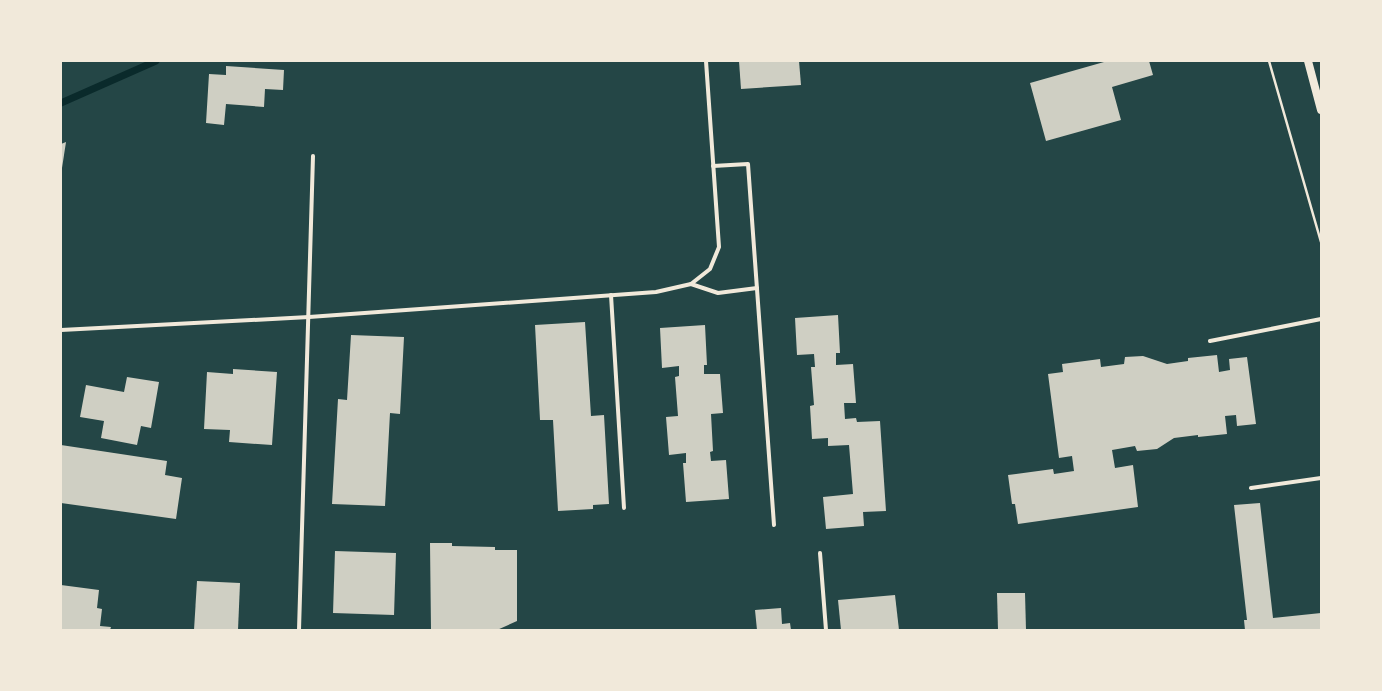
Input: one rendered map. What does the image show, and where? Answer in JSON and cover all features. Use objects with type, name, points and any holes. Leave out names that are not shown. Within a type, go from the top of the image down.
[{"type":"main road","points":[[1308,61],[1321,110]]},
{"type":"street","points":[[61,330],[309,317],[656,292],[692,284],[710,269],[719,247],[706,61]]},
{"type":"street","points":[[299,630],[313,156]]},
{"type":"street","points":[[713,166],[748,164],[774,525]]},
{"type":"street","points":[[692,284],[718,293],[757,288]]},
{"type":"street","points":[[611,295],[624,508]]},
{"type":"street","points":[[1210,341],[1321,319]]},
{"type":"street","points":[[1251,488],[1321,478]]},
{"type":"street","points":[[820,553],[826,630]]},
{"type":"path","points":[[1269,61],[1321,242]]},
{"type":"shaded area","points":[[61,61],[1321,61],[1321,630],[61,630]]},
{"type":"building","points":[[739,61],[799,61],[801,85],[741,89]]},
{"type":"building","points":[[1103,61],[1149,61],[1153,75],[1112,87],[1121,120],[1046,141],[1030,83],[1104,62]]},
{"type":"building","points":[[226,66],[284,70],[283,90],[265,89],[264,107],[226,104],[224,125],[206,123],[209,74],[226,75]]},
{"type":"building","points":[[66,142],[62,168],[61,168],[61,144]]},
{"type":"building","points":[[838,315],[840,353],[836,353],[836,365],[853,364],[856,403],[844,403],[845,419],[856,418],[857,422],[880,421],[886,511],[863,512],[864,526],[826,529],[823,497],[853,494],[849,445],[828,446],[828,438],[812,439],[810,406],[814,405],[811,367],[815,367],[814,354],[797,355],[795,318]]},
{"type":"building","points":[[585,322],[591,416],[604,415],[609,504],[593,505],[593,509],[558,511],[553,420],[540,420],[535,325]]},
{"type":"building","points":[[705,325],[707,365],[704,365],[704,374],[720,374],[723,413],[711,414],[713,451],[710,452],[711,461],[726,460],[729,499],[686,502],[683,463],[686,463],[686,453],[669,455],[666,417],[678,416],[675,377],[679,376],[679,366],[662,368],[660,328]]},
{"type":"building","points":[[351,335],[404,337],[400,414],[390,413],[385,506],[332,504],[338,399],[347,400]]},
{"type":"building","points":[[1217,355],[1219,372],[1230,370],[1229,359],[1247,357],[1256,424],[1237,426],[1236,415],[1225,416],[1227,434],[1174,438],[1157,449],[1137,451],[1135,446],[1112,450],[1115,468],[1133,465],[1138,507],[1018,524],[1015,504],[1012,504],[1008,475],[1053,469],[1054,474],[1074,471],[1072,456],[1059,458],[1048,374],[1063,372],[1062,364],[1100,359],[1101,367],[1124,364],[1125,357],[1143,356],[1167,364],[1188,361],[1188,358]]},
{"type":"building","points":[[233,369],[277,372],[272,445],[229,442],[230,430],[204,429],[207,372],[233,374]]},
{"type":"building","points":[[127,377],[159,382],[151,428],[141,426],[137,445],[101,438],[104,421],[80,417],[86,385],[124,392]]},
{"type":"building","points":[[61,445],[167,461],[165,475],[182,478],[176,519],[61,503]]},
{"type":"building","points":[[1260,503],[1273,618],[1321,613],[1321,630],[1245,630],[1244,620],[1247,620],[1234,505]]},
{"type":"building","points":[[430,543],[452,543],[452,546],[495,547],[495,550],[517,550],[517,621],[497,630],[431,630]]},
{"type":"building","points":[[335,551],[396,553],[394,615],[333,613]]},
{"type":"building","points":[[197,581],[240,583],[238,630],[194,630]]},
{"type":"building","points":[[61,585],[99,590],[97,608],[102,609],[100,626],[111,627],[110,630],[61,630]]},
{"type":"building","points":[[997,593],[1025,593],[1026,630],[998,630]]},
{"type":"building","points":[[895,595],[899,630],[841,630],[838,600]]},
{"type":"building","points":[[781,608],[782,624],[790,623],[791,630],[757,630],[755,610]]},
{"type":"waterway","points":[[61,103],[156,61]]}]
